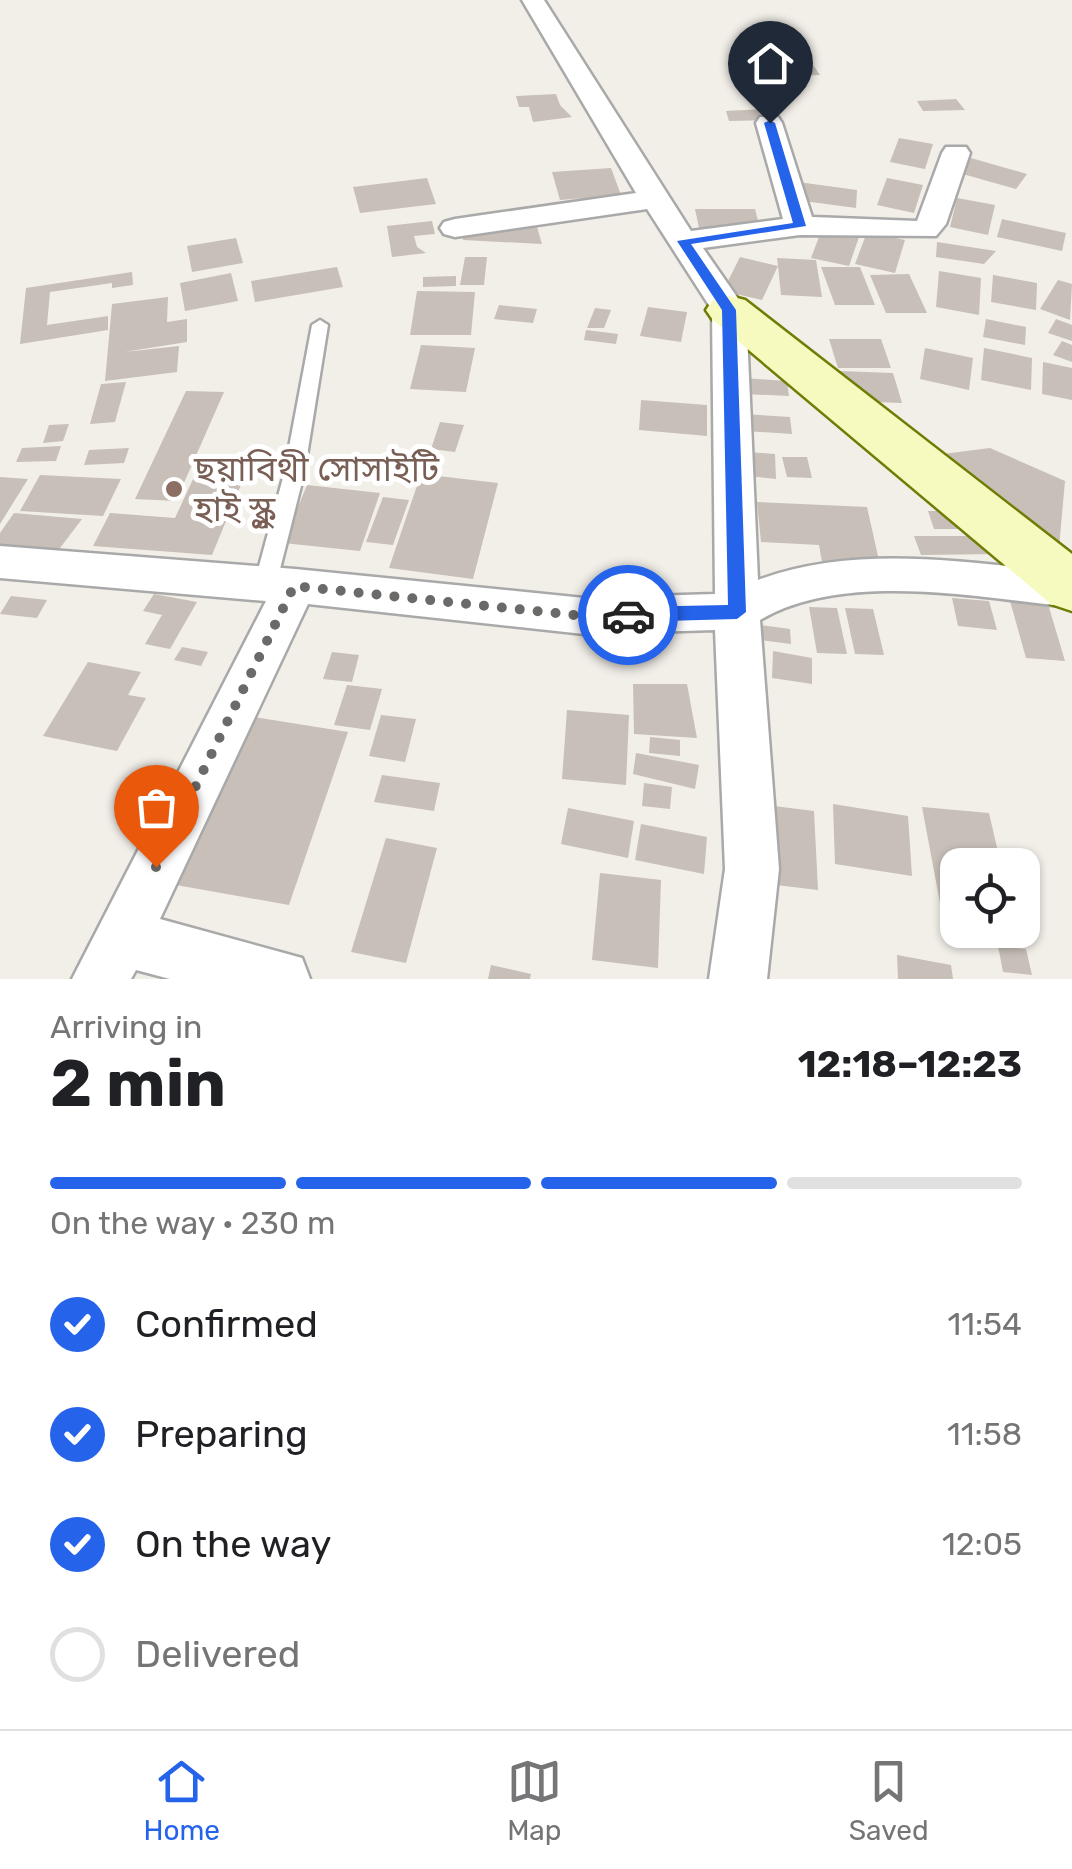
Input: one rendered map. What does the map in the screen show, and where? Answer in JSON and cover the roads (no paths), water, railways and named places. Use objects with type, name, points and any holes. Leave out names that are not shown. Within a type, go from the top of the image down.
[{"type":"main road","points":[[729,310],[1072,588]]},
{"type":"street","points":[[532,0],[655,200],[729,310],[737,612],[752,869],[738,979]]},
{"type":"street","points":[[770,123],[800,226]]},
{"type":"street","points":[[683,241],[800,226],[925,230],[931,224],[956,153]]},
{"type":"street","points":[[456,228],[655,200]]},
{"type":"street","points":[[0,562],[280,584],[584,616],[737,612],[778,590],[826,580],[922,577],[1072,588]]},
{"type":"street","points":[[280,584],[111,958],[282,979]]},
{"type":"lane","points":[[280,584],[320,325]]},
{"type":"place","name":"ছয়াবিথী সোসাইটি হাই স্কুল","points":[[174,489]]}]
